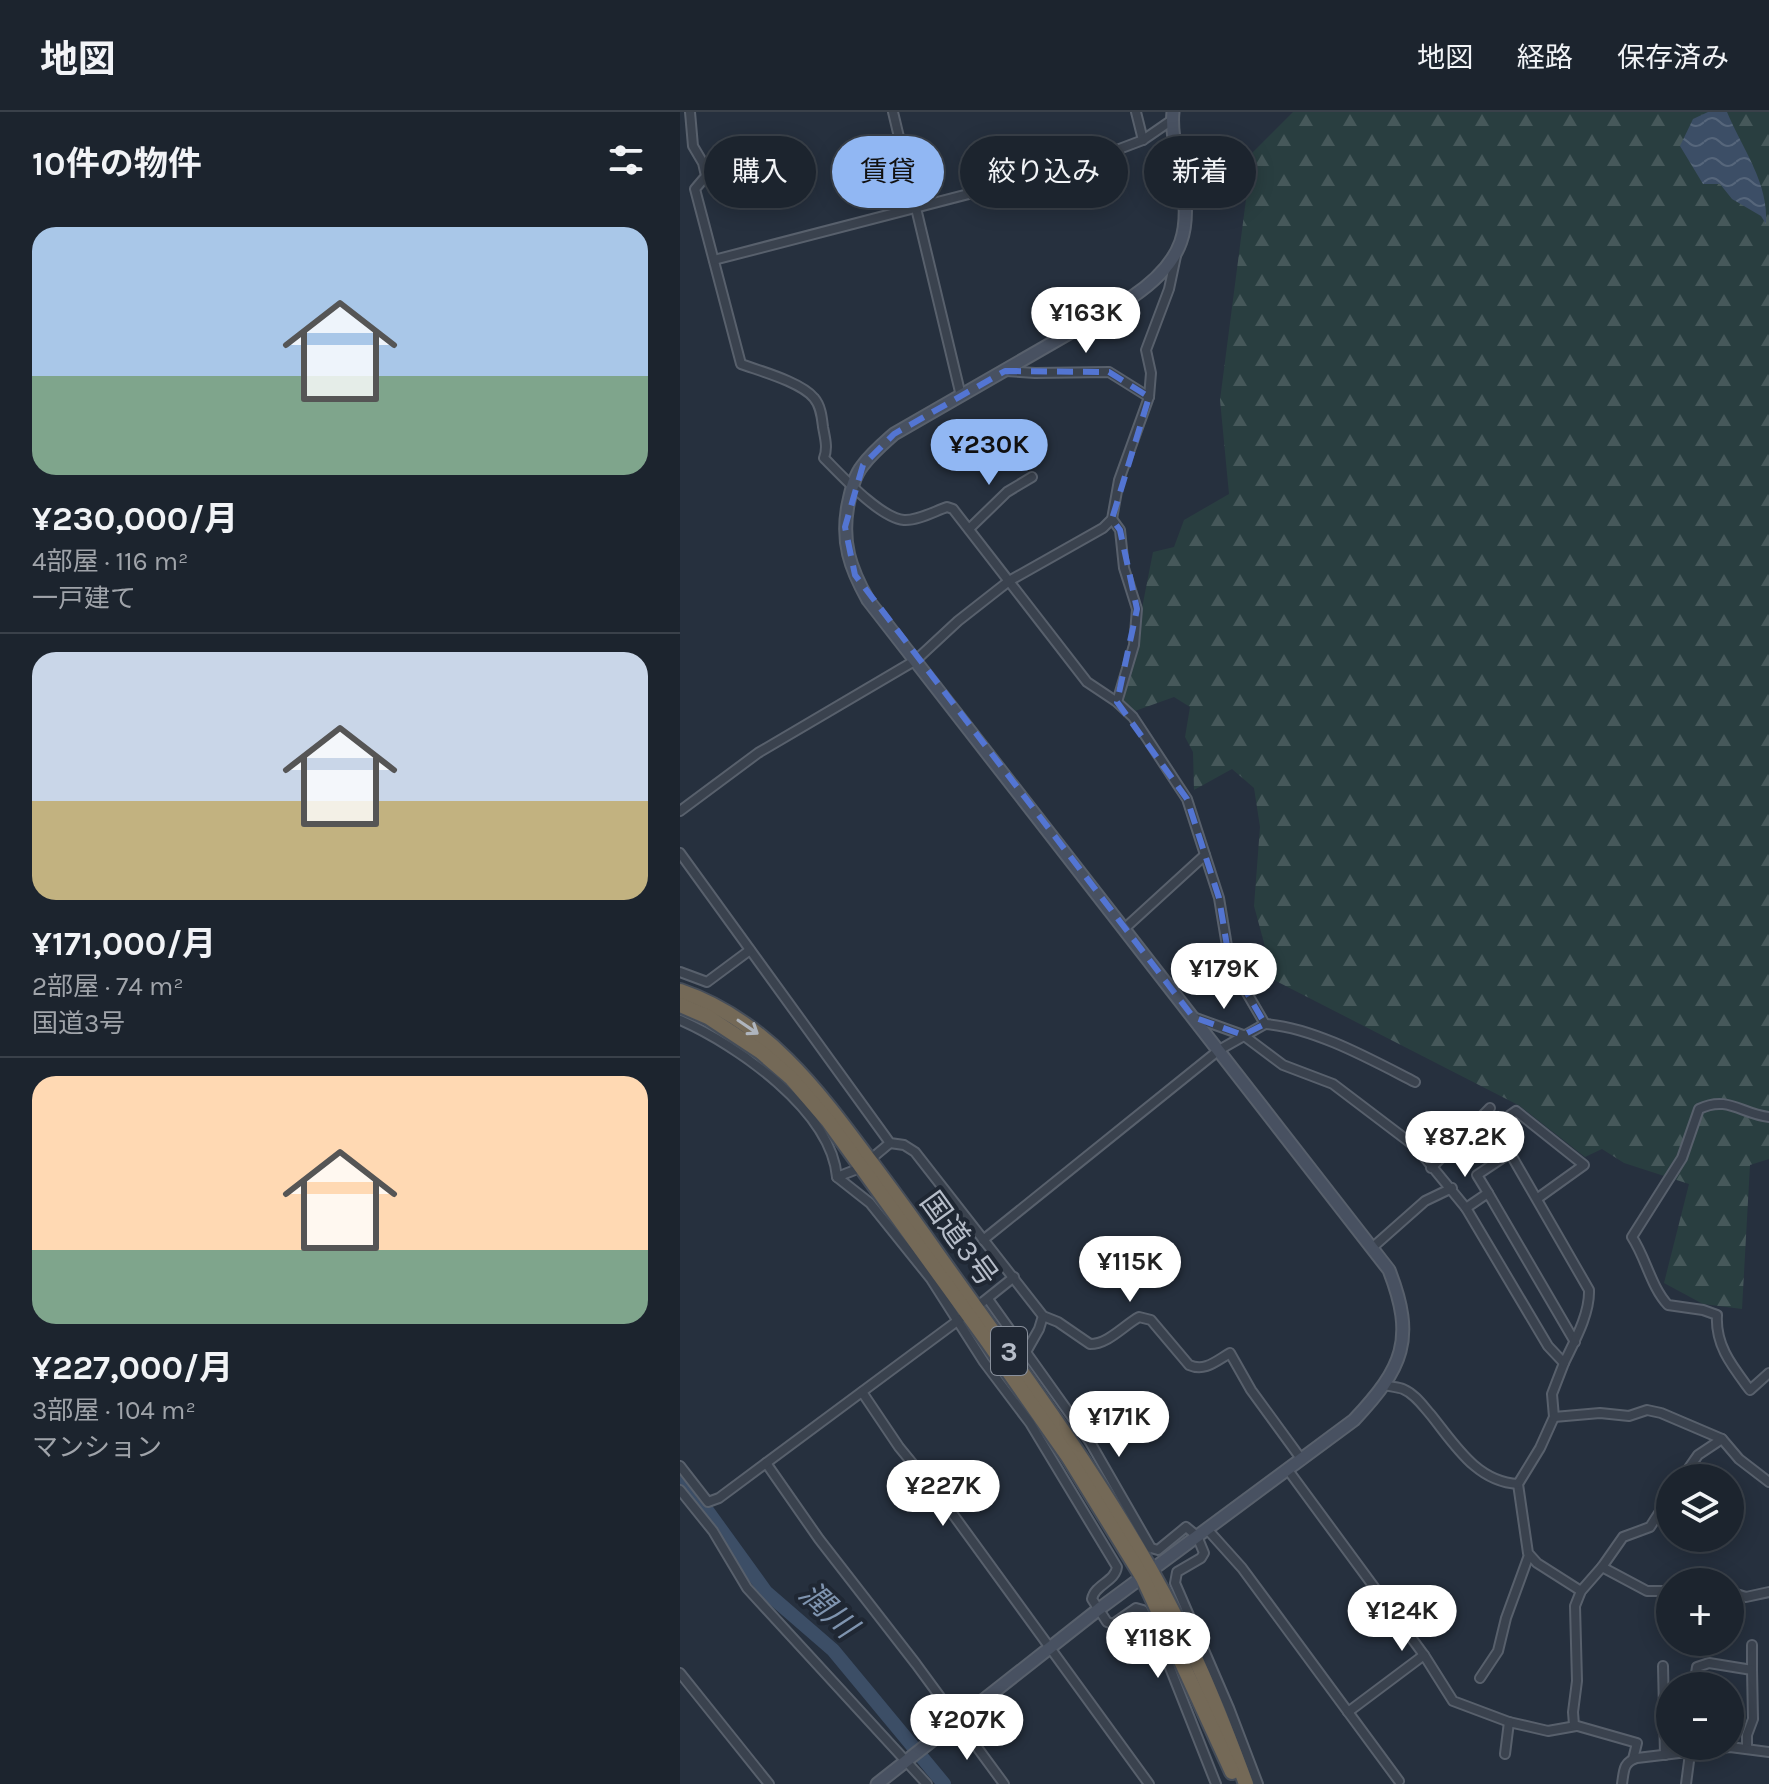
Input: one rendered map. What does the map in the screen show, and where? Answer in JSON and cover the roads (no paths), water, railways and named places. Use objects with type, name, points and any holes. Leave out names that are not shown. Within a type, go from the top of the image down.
[{"type":"highway","name":"国道3号","points":[[680,991],[727,1013],[786,1056],[843,1122],[865,1164]]},
{"type":"highway","name":"国道3号","points":[[680,1005],[708,1017],[761,1052],[791,1078],[865,1164],[1054,1417],[1147,1575],[1218,1709],[1246,1784]]},
{"type":"highway","name":"国道3号","points":[[1147,1575],[1236,1784]]},
{"type":"street","points":[[690,112],[693,146],[703,163],[706,176],[695,189],[741,364],[760,369],[808,392],[815,399],[827,450],[824,458],[852,486],[888,514],[910,520],[947,507],[963,518],[1087,682],[1133,717],[1187,799],[1219,898],[1230,964],[1265,1024]]},
{"type":"street","points":[[893,112],[899,136]]},
{"type":"street","points":[[1136,112],[1143,140]]},
{"type":"street","points":[[944,200],[1069,168],[1143,140],[1172,116]]},
{"type":"street","points":[[680,811],[758,753],[916,660],[958,621],[1009,581],[1103,528],[1112,519],[1119,480],[1149,397],[1151,373],[1146,350],[1169,289],[1184,235],[1187,205],[1172,116]]},
{"type":"street","points":[[714,260],[913,208]]},
{"type":"street","points":[[917,208],[961,396]]},
{"type":"street","points":[[877,1784],[1099,1609],[1354,1420],[1385,1385],[1399,1356],[1403,1317],[1389,1270],[868,600],[849,560],[845,527],[852,486],[863,465],[894,434],[1143,290],[1160,277],[1176,256]]},
{"type":"street","points":[[1005,371],[1109,372],[1149,397]]},
{"type":"street","points":[[970,528],[1007,492],[1032,477]]},
{"type":"street","points":[[1112,519],[1120,530],[1124,568],[1137,609],[1134,645],[1117,702]]},
{"type":"street","points":[[680,853],[890,1143],[904,1145],[915,1152],[1043,1316],[1096,1345],[1139,1317],[1145,1317],[1189,1365],[1197,1369],[1203,1369],[1230,1353],[1251,1390],[1302,1460]]},
{"type":"street","points":[[1124,929],[1205,855]]},
{"type":"street","points":[[680,972],[707,982],[750,950]]},
{"type":"street","points":[[1193,1017],[1243,1035],[1283,1065],[1333,1084],[1416,1147],[1466,1208],[1548,1346],[1564,1363]]},
{"type":"street","points":[[680,1020],[721,1041],[783,1088],[807,1114],[823,1138],[836,1167],[837,1177],[870,1203],[931,1279],[1026,1352],[1090,1442],[1151,1548],[1158,1550],[1186,1527],[1202,1533],[1242,1568],[1399,1781]]},
{"type":"street","points":[[983,1240],[1219,1050],[1265,1024],[1283,1025],[1337,1045],[1415,1082]]},
{"type":"street","points":[[1769,1117],[1724,1103],[1711,1103],[1699,1109],[1682,1158],[1632,1237],[1668,1305],[1717,1315],[1725,1357],[1750,1390],[1769,1373]]},
{"type":"street","points":[[1431,1168],[1490,1108]]},
{"type":"street","points":[[1480,1678],[1498,1651],[1506,1618],[1529,1555],[1518,1484],[1554,1417],[1552,1394],[1575,1342],[1589,1298],[1589,1290],[1495,1126],[1516,1111],[1584,1165],[1538,1198]]},
{"type":"street","points":[[837,1177],[865,1164],[890,1143]]},
{"type":"street","points":[[1510,1153],[1477,1175],[1575,1342]]},
{"type":"street","points":[[1373,1247],[1425,1201],[1452,1188]]},
{"type":"street","points":[[1466,1208],[1488,1193]]},
{"type":"street","points":[[680,1466],[708,1502],[719,1498],[1014,1277]]},
{"type":"street","points":[[973,1310],[984,1362],[1030,1423],[1117,1567],[1115,1575],[1092,1594],[1099,1609],[1107,1622],[1113,1624],[1136,1608],[1143,1610],[1161,1645],[1216,1784]]},
{"type":"street","points":[[1026,1352],[1043,1316]]},
{"type":"street","points":[[1385,1385],[1405,1390],[1419,1400],[1470,1462],[1488,1477],[1503,1483],[1518,1484]]},
{"type":"street","points":[[862,1392],[899,1447],[944,1502],[1149,1784]]},
{"type":"street","points":[[1554,1417],[1600,1413],[1629,1416],[1647,1410],[1661,1413],[1722,1439],[1739,1459],[1769,1482]]},
{"type":"street","points":[[1692,1464],[1698,1455],[1722,1439]]},
{"type":"street","points":[[766,1463],[819,1539],[1004,1784]]},
{"type":"street","points":[[1288,1470],[1424,1655],[1453,1701],[1509,1722],[1548,1731],[1576,1726],[1637,1743],[1633,1759],[1624,1767],[1622,1784]]},
{"type":"street","points":[[680,1490],[713,1531],[747,1588],[927,1784]]},
{"type":"street","points":[[1576,1726],[1573,1712],[1577,1681],[1575,1606],[1581,1591],[1623,1537],[1650,1527],[1656,1518]]},
{"type":"street","points":[[1202,1533],[1204,1553],[1177,1572],[1175,1583],[1258,1784]]},
{"type":"street","points":[[1529,1555],[1581,1591]]},
{"type":"street","points":[[1602,1567],[1647,1591],[1656,1591]]},
{"type":"street","points":[[1744,1596],[1769,1592]]},
{"type":"street","points":[[1747,1749],[1747,1735],[1753,1719],[1752,1645]]},
{"type":"street","points":[[1348,1712],[1424,1655]]},
{"type":"street","points":[[1696,1672],[1697,1667],[1709,1663],[1752,1670]]},
{"type":"street","points":[[1663,1666],[1663,1672]]},
{"type":"street","points":[[680,1673],[769,1784]]},
{"type":"street","points":[[1505,1754],[1509,1722]]},
{"type":"street","points":[[1744,1749],[1769,1752]]},
{"type":"street","points":[[1633,1759],[1656,1756]]},
{"type":"street","points":[[1686,1784],[1689,1760]]},
{"type":"water","points":[[1708,112],[1727,112],[1759,180],[1766,224],[1761,216],[1732,199],[1720,184],[1703,184],[1680,146],[1693,119]]},
{"type":"waterway","name":"潤川","points":[[680,1473],[766,1592],[833,1650],[944,1784]]}]
